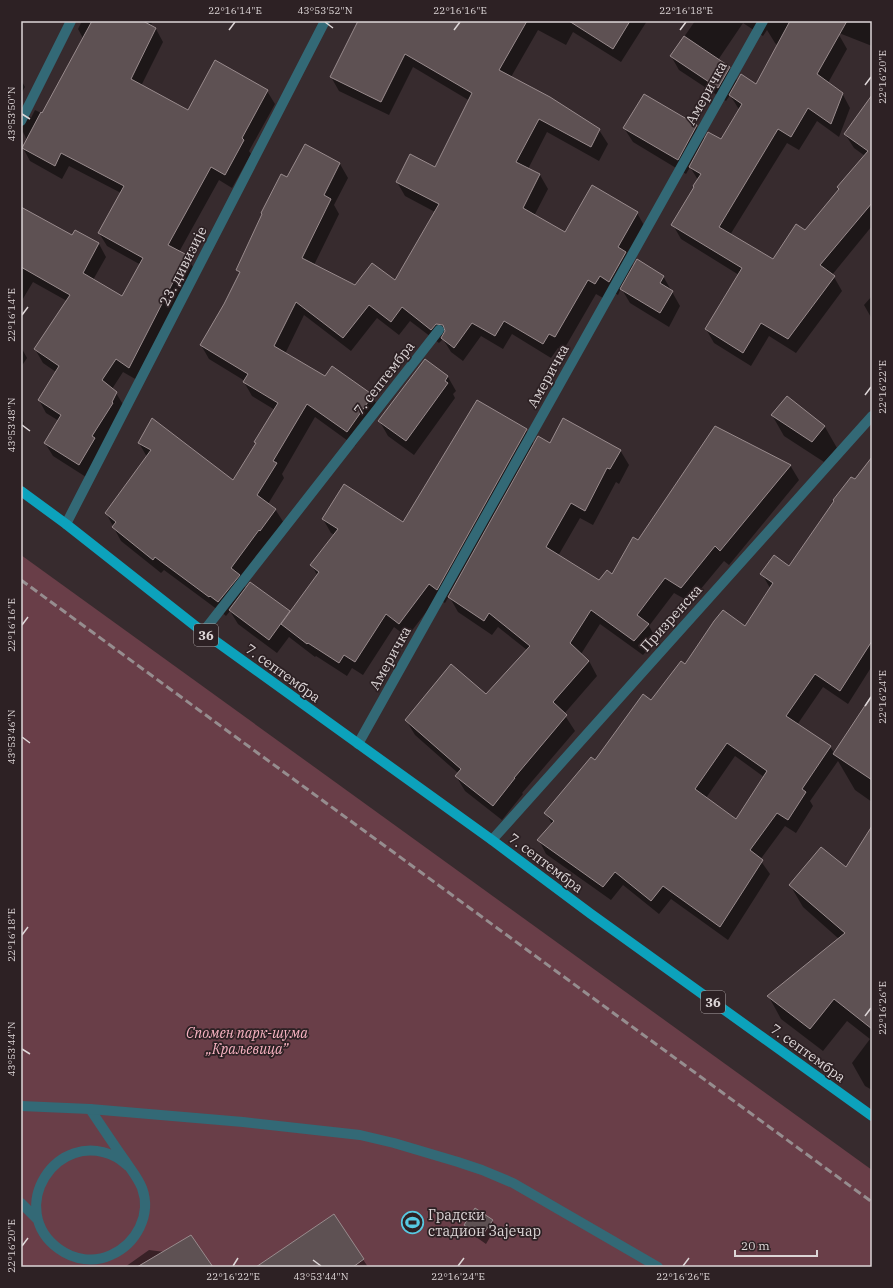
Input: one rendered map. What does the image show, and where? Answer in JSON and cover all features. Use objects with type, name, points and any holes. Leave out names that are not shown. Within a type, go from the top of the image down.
[{"type":"main road","name":"7. септембра","points":[[21,491],[66,524],[203,632],[872,1116]]},
{"type":"street","points":[[21,121],[71,21]]},
{"type":"street","name":"23. дивизије","points":[[66,524],[325,21]]},
{"type":"street","name":"Америчка","points":[[358,744],[763,21]]},
{"type":"street","name":"7. септембра","points":[[203,632],[439,330]]},
{"type":"street","name":"Призренска","points":[[492,840],[872,416]]},
{"type":"street","points":[[21,1106],[90,1109],[243,1122],[360,1135],[394,1143],[482,1170],[513,1183],[658,1267]]},
{"type":"street","points":[[90,1109],[137,1177],[145,1204],[143,1218],[138,1231],[130,1243],[119,1252],[90,1263],[64,1253],[52,1244],[43,1233],[38,1220],[36,1206],[37,1192],[42,1179],[51,1167],[62,1158],[75,1153],[89,1151],[103,1152],[116,1157],[128,1166]]},
{"type":"street","points":[[21,1203],[38,1220]]},
{"type":"green space","name":"Спомен парк-шума „Краљевица”","points":[[21,555],[872,1170],[872,1267],[21,1267]]},
{"type":"building","points":[[92,21],[143,21],[156,28],[131,79],[188,110],[215,60],[268,90],[242,138],[244,140],[225,175],[211,167],[168,245],[187,255],[129,368],[116,359],[102,380],[117,392],[112,402],[113,403],[92,436],[95,438],[79,465],[44,443],[61,415],[38,400],[59,366],[34,349],[70,295],[21,267],[21,207],[72,235],[75,230],[99,243],[83,273],[122,296],[143,258],[98,233],[124,186],[61,153],[55,166],[22,148]]},
{"type":"building","points":[[358,21],[527,21],[499,70],[550,97],[600,129],[591,147],[539,119],[516,162],[540,174],[523,208],[565,232],[592,185],[638,212],[618,247],[626,252],[609,282],[600,276],[595,284],[588,280],[555,337],[549,334],[543,344],[504,321],[495,336],[472,323],[454,348],[441,338],[445,331],[443,325],[436,324],[431,330],[402,307],[391,322],[369,305],[343,338],[296,302],[274,346],[325,376],[332,366],[373,395],[347,432],[307,404],[273,461],[277,463],[257,495],[276,509],[231,568],[240,575],[218,602],[155,557],[153,560],[112,527],[116,522],[105,513],[151,450],[138,443],[152,418],[233,480],[278,403],[243,382],[248,374],[200,345],[224,304],[240,272],[236,270],[262,214],[261,213],[281,174],[287,177],[305,144],[340,163],[324,195],[331,199],[302,258],[355,285],[372,263],[395,280],[439,204],[396,182],[410,154],[435,167],[472,93],[405,54],[381,102],[330,77]]},
{"type":"building","points":[[569,21],[630,21],[613,49]]},
{"type":"building","points":[[790,21],[847,21],[817,74],[843,93],[831,124],[808,108],[791,137],[778,129],[719,227],[773,259],[796,224],[805,230],[839,189],[837,187],[868,151],[844,134],[872,95],[872,203],[820,265],[835,276],[788,339],[761,323],[743,353],[705,329],[742,268],[671,225],[701,174],[689,167],[708,132],[721,139],[742,104],[729,95],[741,74],[756,84]]},
{"type":"building","points":[[684,36],[730,67],[718,88],[670,56]]},
{"type":"building","points":[[644,94],[697,125],[678,160],[623,128]]},
{"type":"building","points":[[637,259],[664,276],[660,283],[673,291],[660,313],[620,289]]},
{"type":"building","points":[[425,359],[448,376],[445,381],[448,383],[406,441],[378,421]]},
{"type":"building","points":[[787,396],[825,426],[812,442],[771,415]]},
{"type":"building","points":[[477,400],[527,429],[437,590],[429,584],[399,624],[386,614],[355,662],[344,655],[339,663],[308,643],[307,644],[281,624],[319,572],[310,565],[338,529],[322,519],[344,484],[403,522]]},
{"type":"building","points":[[563,418],[621,450],[610,469],[607,468],[585,511],[571,503],[546,547],[599,580],[607,570],[612,574],[633,537],[638,540],[715,426],[791,465],[720,551],[715,546],[681,588],[665,578],[637,615],[649,624],[634,641],[591,610],[570,643],[589,661],[553,702],[567,715],[514,778],[493,806],[455,776],[461,769],[405,720],[451,664],[486,694],[530,646],[489,613],[484,621],[448,597],[538,436],[550,443]]},
{"type":"building","points":[[872,457],[872,641],[840,691],[815,674],[786,716],[831,746],[802,789],[806,792],[788,820],[777,813],[750,850],[763,860],[720,927],[663,886],[651,901],[615,872],[603,887],[537,840],[554,821],[544,813],[591,757],[595,760],[643,694],[651,700],[681,661],[685,664],[723,610],[745,626],[773,583],[760,574],[774,555],[789,566],[834,501],[833,500],[851,477],[855,479]],"holes":[[[727,743],[767,771],[736,819],[695,789]]]},
{"type":"building","points":[[250,582],[290,611],[269,640],[229,610]]},
{"type":"building","points":[[872,695],[872,780],[833,754]]},
{"type":"building","points":[[872,826],[872,1029],[834,999],[810,1029],[767,996],[845,933],[789,885],[821,847],[846,867]]},
{"type":"building","points":[[475,1208],[493,1220],[481,1237],[464,1225]]},
{"type":"building","points":[[334,1214],[364,1259],[353,1267],[256,1267]]},
{"type":"building","points":[[191,1235],[213,1267],[137,1267]]},
{"type":"railway","points":[[21,580],[872,1202]]},
{"type":"place","name":"Градски стадион Зајечар","points":[[413,1223]]}]
